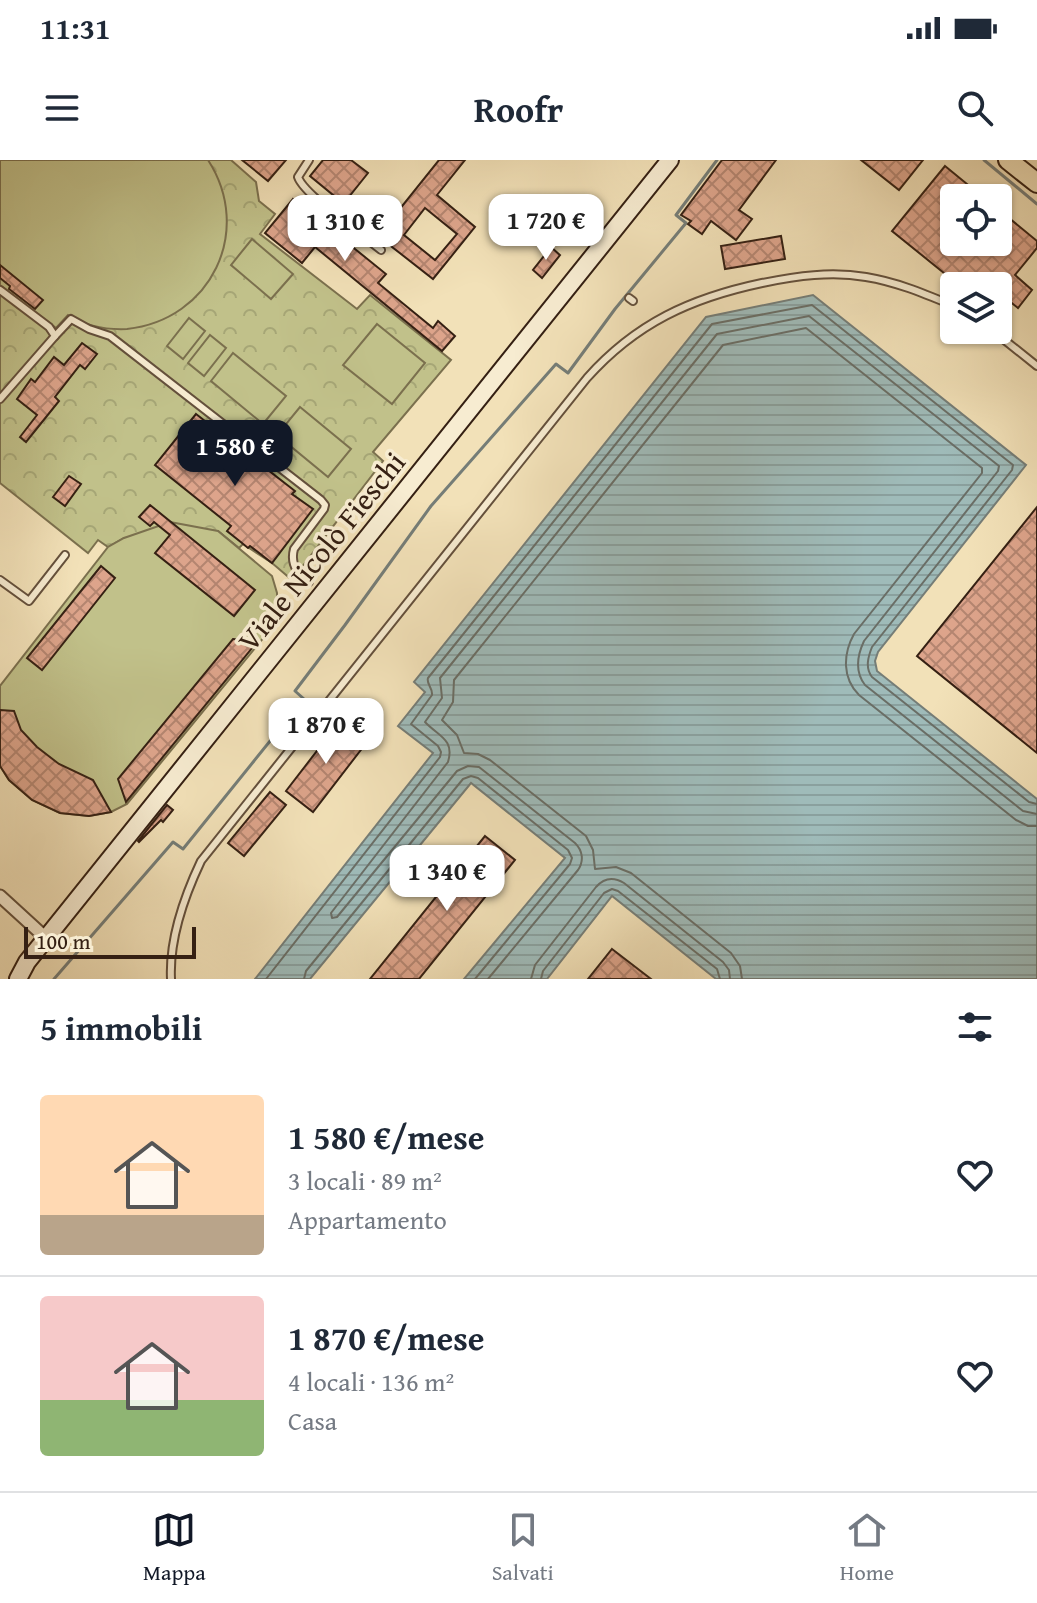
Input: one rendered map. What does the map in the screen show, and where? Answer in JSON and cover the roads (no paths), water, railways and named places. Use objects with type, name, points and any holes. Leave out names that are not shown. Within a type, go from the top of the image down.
[{"type":"main road","name":"Viale Nicolò Fieschi","points":[[18,979],[27,962],[670,160]]},
{"type":"main road","points":[[1008,160],[1037,183]]},
{"type":"street","points":[[0,896],[47,939]]},
{"type":"lane","points":[[309,160],[298,177],[300,183],[313,197],[381,250]]},
{"type":"lane","points":[[171,979],[175,935],[186,893],[201,861],[606,356],[658,319],[684,305],[743,287],[797,276],[832,273],[877,279],[940,300]]},
{"type":"lane","points":[[0,290],[49,327],[55,336]]},
{"type":"lane","points":[[0,399],[71,319],[110,336],[321,500],[324,509],[294,549],[292,557],[297,574],[309,582]]},
{"type":"lane","points":[[1010,344],[1037,366]]},
{"type":"lane","points":[[0,580],[29,601],[65,555]]},
{"type":"water","points":[[813,295],[1026,465],[878,652],[875,661],[877,671],[1037,799],[1037,979],[716,979],[612,896],[547,979],[464,979],[565,858],[471,783],[310,979],[255,979],[433,753],[398,726],[425,692],[414,682],[706,317]]},
{"type":"waterway","points":[[54,979],[173,842],[183,849],[304,699],[295,691],[431,506],[556,364],[568,373],[615,309],[686,223],[676,215],[717,160]]},
{"type":"waterway","points":[[984,160],[1037,204]]}]
